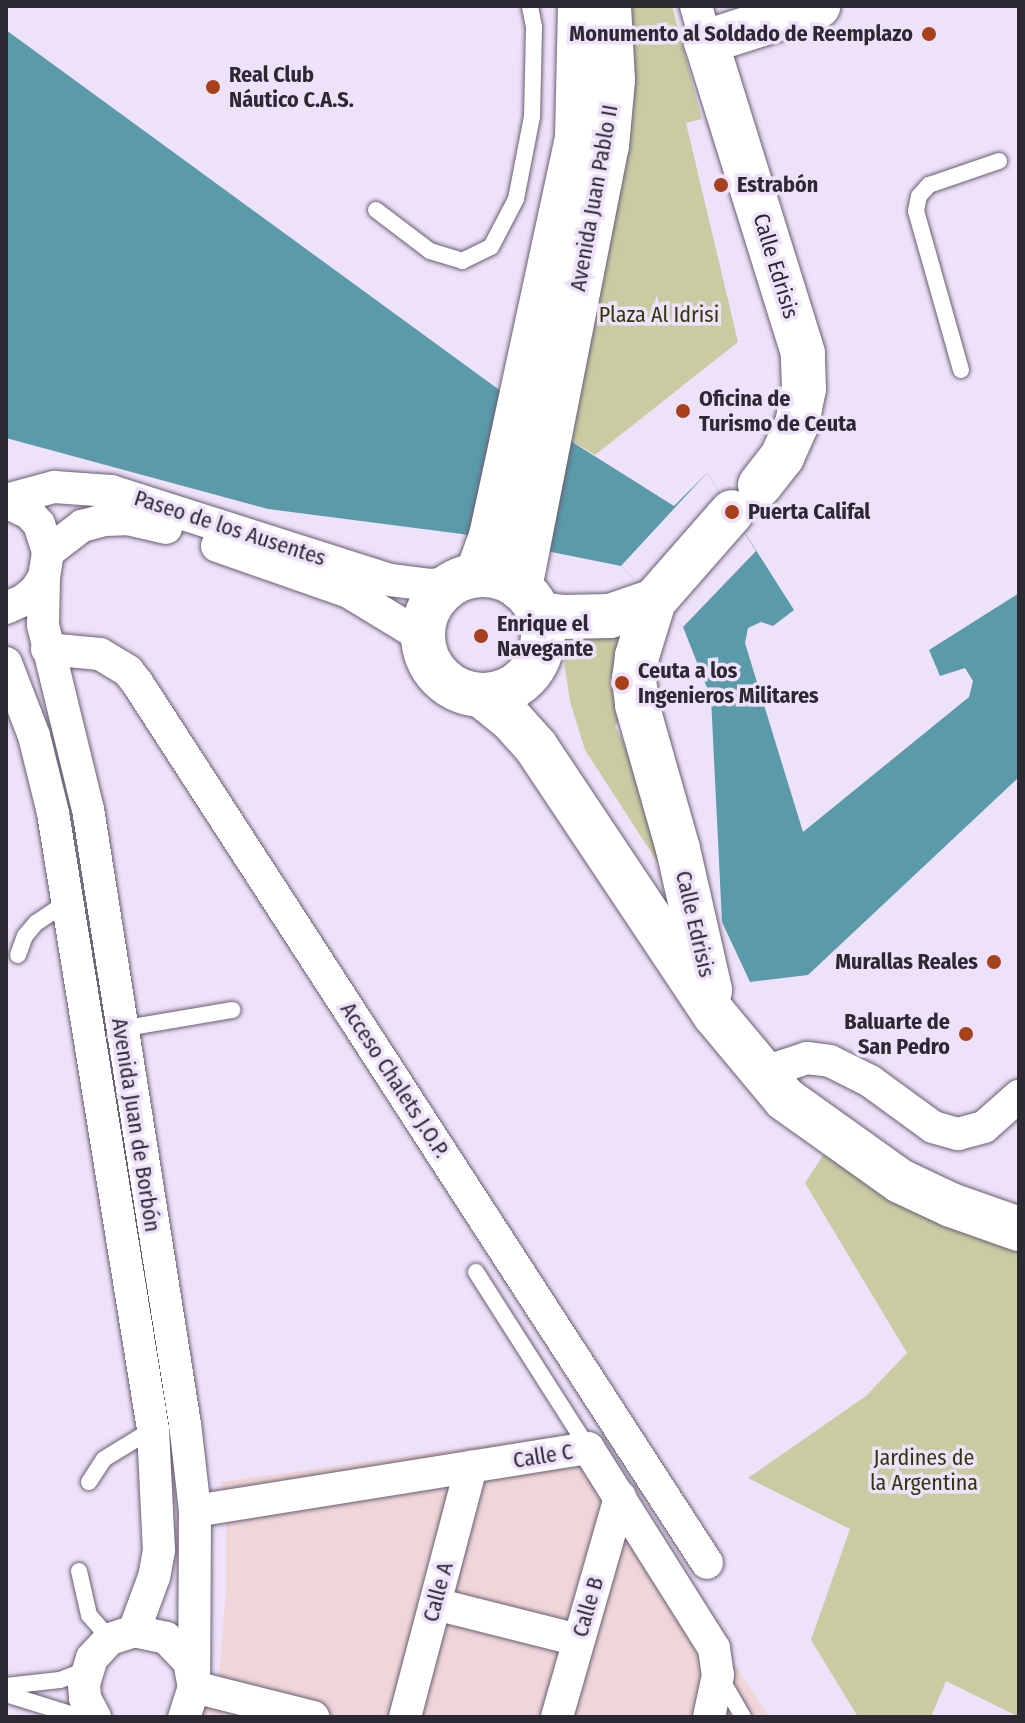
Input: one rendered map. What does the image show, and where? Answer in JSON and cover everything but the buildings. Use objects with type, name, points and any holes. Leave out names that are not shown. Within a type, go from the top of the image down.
[{"type":"main road","name":"Avenida Juan Pablo II","points":[[541,387],[577,138],[580,6]]},
{"type":"main road","name":"Avenida Juan Pablo II","points":[[541,387],[607,146],[613,80],[609,6]]},
{"type":"main road","points":[[701,24],[818,6]]},
{"type":"main road","name":"Calle Edrisis","points":[[701,24],[803,353],[804,389],[797,424],[782,457],[654,601],[637,656],[634,679],[637,705],[678,849],[715,1015]]},
{"type":"main road","points":[[502,574],[429,609],[424,638],[432,666],[442,677],[467,692],[481,695],[510,689],[532,670],[543,643],[502,574],[541,387]]},
{"type":"main road","name":"Calle Edrisis","points":[[502,574],[563,617],[610,616],[654,601]]},
{"type":"main road","points":[[481,695],[511,719],[536,747],[715,1015],[785,1099],[900,1181],[951,1205],[1019,1229]]},
{"type":"street","name":"Paseo de los Ausentes","points":[[6,501],[54,487],[111,491],[390,580],[430,585],[502,574]]},
{"type":"street","points":[[6,501],[16,505],[39,524],[46,564]]},
{"type":"street","name":"Paseo de los Ausentes","points":[[6,608],[24,600],[46,564],[82,526],[115,519],[149,522],[349,592],[424,638]]},
{"type":"street","name":"Avenida Juan de Borbón","points":[[46,564],[41,601],[47,649],[88,809],[120,1029],[185,1424],[195,1511],[191,1694]]},
{"type":"street","name":"Acceso Chalets J.O.P.","points":[[47,649],[100,654],[128,671],[138,684],[707,1563]]},
{"type":"street","name":"Avenida Juan de Borbón","points":[[6,663],[38,751],[53,813],[153,1429],[159,1550],[154,1577],[122,1635],[99,1648],[86,1670]]},
{"type":"street","points":[[762,1073],[807,1058],[830,1061],[870,1081],[933,1127],[958,1134],[984,1127],[1019,1096]]},
{"type":"street","name":"Calle C","points":[[195,1511],[588,1448],[708,1635],[718,1675],[709,1717]]},
{"type":"street","name":"Calle A","points":[[405,1717],[471,1467]]},
{"type":"street","name":"Calle B","points":[[557,1717],[620,1497]]},
{"type":"street","points":[[435,1604],[578,1640]]},
{"type":"street","points":[[122,1635],[151,1632],[173,1643],[189,1662],[191,1694],[313,1717]]},
{"type":"street","points":[[86,1670],[85,1698],[95,1717]]},
{"type":"lane","points":[[376,210],[430,251],[462,261],[491,247],[516,199],[532,117],[534,27],[530,6]]},
{"type":"lane","points":[[961,370],[916,211],[919,196],[929,185],[999,161]]},
{"type":"lane","points":[[18,955],[25,936],[36,923],[66,903]]},
{"type":"lane","points":[[120,1029],[232,1010]]},
{"type":"lane","points":[[476,1272],[588,1448]]},
{"type":"lane","points":[[89,1482],[104,1459],[153,1429]]},
{"type":"lane","points":[[79,1571],[89,1615],[122,1635]]},
{"type":"lane","points":[[6,1686],[60,1680],[86,1670]]},
{"type":"lane","points":[[718,1675],[743,1717]]},
{"type":"lane","points":[[6,1694],[80,1717]]},
{"type":"shaded area","points":[[586,1431],[769,1717],[201,1717],[219,1674],[226,1593],[226,1518],[221,1482]]},
{"type":"green space","name":"Plaza Al Idrisi","points":[[623,6],[672,6],[702,119],[686,123],[738,342],[595,455],[568,439]]},
{"type":"green space","points":[[571,629],[624,632],[610,681],[631,703],[615,726],[647,791],[660,866],[585,750],[570,701],[564,662]]},
{"type":"green space","name":"Jardines de la Argentina","points":[[824,1154],[1019,1236],[1019,1717],[946,1681],[931,1717],[858,1717],[811,1640],[850,1529],[748,1478],[866,1396],[907,1353],[805,1183]]},
{"type":"water","points":[[6,30],[561,435],[674,506],[707,473],[794,610],[773,626],[761,622],[748,628],[745,643],[803,832],[969,697],[973,681],[965,668],[940,676],[929,650],[1019,593],[1019,777],[808,975],[750,982],[722,922],[711,698],[683,627],[621,566],[462,534],[268,509],[6,438]]},
{"type":"pier","points":[[707,473],[756,551],[683,627],[621,566]]},
{"type":"place","name":"Monumento al Soldado de Reemplazo","points":[[929,34]]},
{"type":"place","name":"Real Club Náutico C.A.S.","points":[[213,87]]},
{"type":"place","name":"Estrabón","points":[[721,185]]},
{"type":"place","name":"Oficina de Turismo de Ceuta","points":[[683,411]]},
{"type":"place","name":"Puerta Califal","points":[[732,512]]},
{"type":"place","name":"Enrique el Navegante","points":[[481,636]]},
{"type":"place","name":"Ceuta a los Ingenieros Militares","points":[[622,683]]},
{"type":"place","name":"Murallas Reales","points":[[994,962]]},
{"type":"place","name":"Baluarte de San Pedro","points":[[966,1034]]}]
